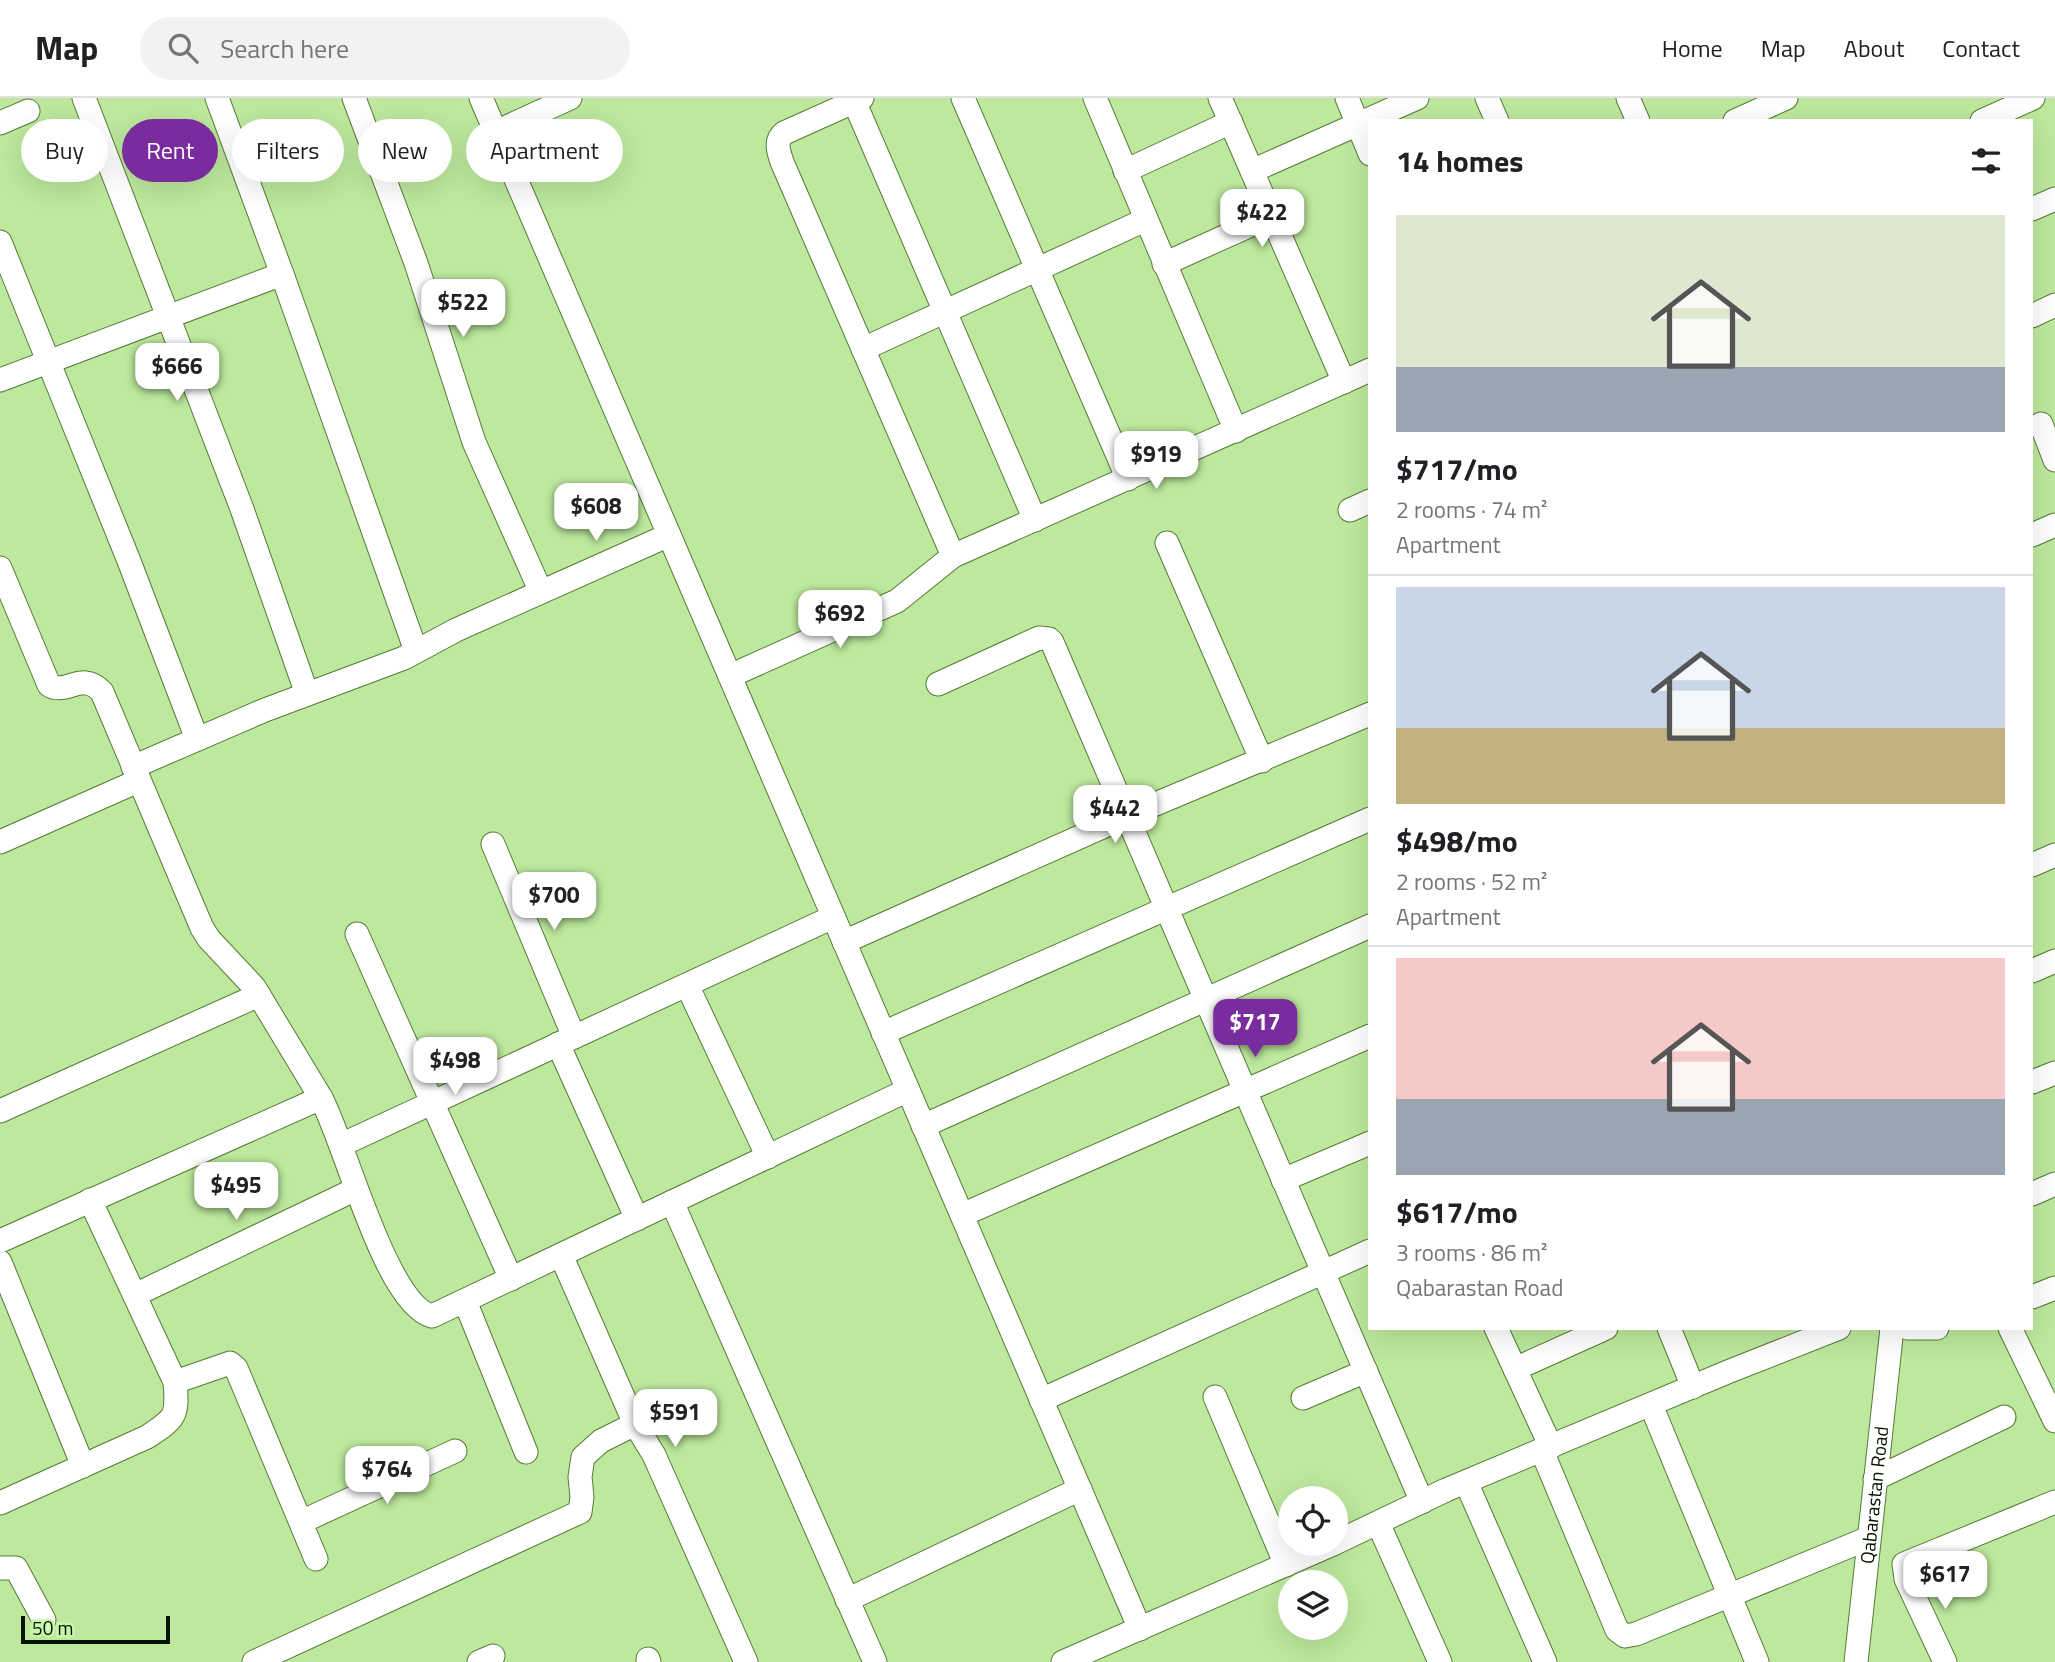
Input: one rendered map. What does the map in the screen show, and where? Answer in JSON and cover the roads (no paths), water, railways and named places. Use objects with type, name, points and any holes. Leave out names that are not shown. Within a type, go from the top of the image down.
[{"type":"street","points":[[84,98],[242,509],[307,694]]},
{"type":"street","points":[[217,98],[416,651]]},
{"type":"street","points":[[355,98],[416,263],[474,442],[541,592]]},
{"type":"street","points":[[481,98],[490,119]]},
{"type":"street","points":[[524,119],[570,98]]},
{"type":"street","points":[[963,98],[1128,479]]},
{"type":"street","points":[[1095,98],[1236,431]]},
{"type":"street","points":[[1220,98],[1343,382]]},
{"type":"street","points":[[1347,98],[1368,149]]},
{"type":"street","points":[[1369,119],[1417,98]]},
{"type":"street","points":[[1487,98],[1496,119]]},
{"type":"street","points":[[1628,98],[1636,119]]},
{"type":"street","points":[[1739,119],[1786,98]]},
{"type":"street","points":[[1986,119],[2033,98]]},
{"type":"street","points":[[953,556],[778,146],[780,136],[784,133],[858,100],[945,312],[1035,520]]},
{"type":"street","points":[[0,123],[28,111]]},
{"type":"street","points":[[1252,171],[1368,119]]},
{"type":"street","points":[[1125,171],[1230,122]]},
{"type":"street","points":[[517,182],[1140,1629]]},
{"type":"street","points":[[2033,209],[2055,200]]},
{"type":"street","points":[[1164,264],[1271,216]]},
{"type":"street","points":[[863,349],[1145,220]]},
{"type":"street","points":[[0,242],[129,561],[197,739]]},
{"type":"street","points":[[0,380],[282,274]]},
{"type":"street","points":[[2033,316],[2055,306]]},
{"type":"street","points":[[730,676],[897,601],[953,556],[1368,371]]},
{"type":"street","points":[[2043,424],[2055,460]]},
{"type":"street","points":[[2033,536],[2055,525]]},
{"type":"street","points":[[0,842],[135,774],[197,739],[381,667],[456,630],[669,535]]},
{"type":"street","points":[[1167,543],[1262,761]]},
{"type":"street","points":[[0,568],[46,683],[54,688],[83,682],[96,686],[105,699],[202,928],[259,996],[321,1098],[330,1114],[356,1189],[390,1267],[417,1309],[432,1316],[908,1090]]},
{"type":"street","points":[[938,684],[1040,638],[1049,639],[1422,1502]]},
{"type":"street","points":[[844,942],[1127,816],[1368,715]]},
{"type":"street","points":[[883,1032],[1368,820]]},
{"type":"street","points":[[493,844],[566,1041],[637,1219]]},
{"type":"street","points":[[2033,865],[2055,855]]},
{"type":"street","points":[[341,1145],[834,917]]},
{"type":"street","points":[[923,1125],[1368,927]]},
{"type":"street","points":[[357,934],[511,1279]]},
{"type":"street","points":[[2033,971],[2055,961]]},
{"type":"street","points":[[687,985],[768,1157]]},
{"type":"street","points":[[0,1111],[259,996]]},
{"type":"street","points":[[962,1215],[1368,1037]]},
{"type":"street","points":[[2033,1082],[2055,1073]]},
{"type":"street","points":[[0,1241],[321,1098]]},
{"type":"street","points":[[1283,1180],[1368,1144]]},
{"type":"street","points":[[2033,1194],[2055,1184]]},
{"type":"street","points":[[135,1295],[356,1189]]},
{"type":"street","points":[[0,1503],[148,1437],[169,1423],[177,1407],[175,1382],[90,1200]]},
{"type":"street","points":[[672,1202],[875,1662]]},
{"type":"street","points":[[1041,1400],[1368,1252]]},
{"type":"street","points":[[561,1255],[635,1424],[654,1455],[746,1662]]},
{"type":"street","points":[[0,1262],[83,1466]]},
{"type":"street","points":[[2033,1297],[2055,1287]]},
{"type":"street","points":[[465,1301],[526,1452]]},
{"type":"street","points":[[1497,1330],[1515,1369],[1620,1634],[1636,1634],[1869,1538]]},
{"type":"street","points":[[1515,1369],[1601,1330]]},
{"type":"street","points":[[1670,1330],[1693,1387]]},
{"type":"street","points":[[1348,1537],[1466,1482],[1693,1387],[1801,1335],[1828,1330]]},
{"type":"street","name":"Qabarastan Road","points":[[1856,1662],[1892,1330]]},
{"type":"street","points":[[2011,1330],[2052,1406]]},
{"type":"street","points":[[175,1382],[218,1365],[230,1363],[236,1368],[316,1559]]},
{"type":"street","points":[[1303,1398],[1366,1371]]},
{"type":"street","points":[[1215,1397],[1286,1565]]},
{"type":"street","points":[[1651,1405],[1757,1662]]},
{"type":"street","points":[[1875,1479],[2004,1417]]},
{"type":"street","points":[[254,1662],[292,1654],[580,1512],[583,1457],[601,1441],[635,1424]]},
{"type":"street","points":[[301,1522],[455,1451]]},
{"type":"street","points":[[1466,1482],[1545,1662]]},
{"type":"street","points":[[848,1600],[1080,1489]]},
{"type":"street","points":[[1945,1662],[1906,1579],[1904,1564],[2055,1502]]},
{"type":"street","points":[[1378,1523],[1440,1662]]},
{"type":"street","points":[[1063,1662],[1306,1556]]},
{"type":"street","points":[[1,1564],[16,1568],[44,1620]]}]
